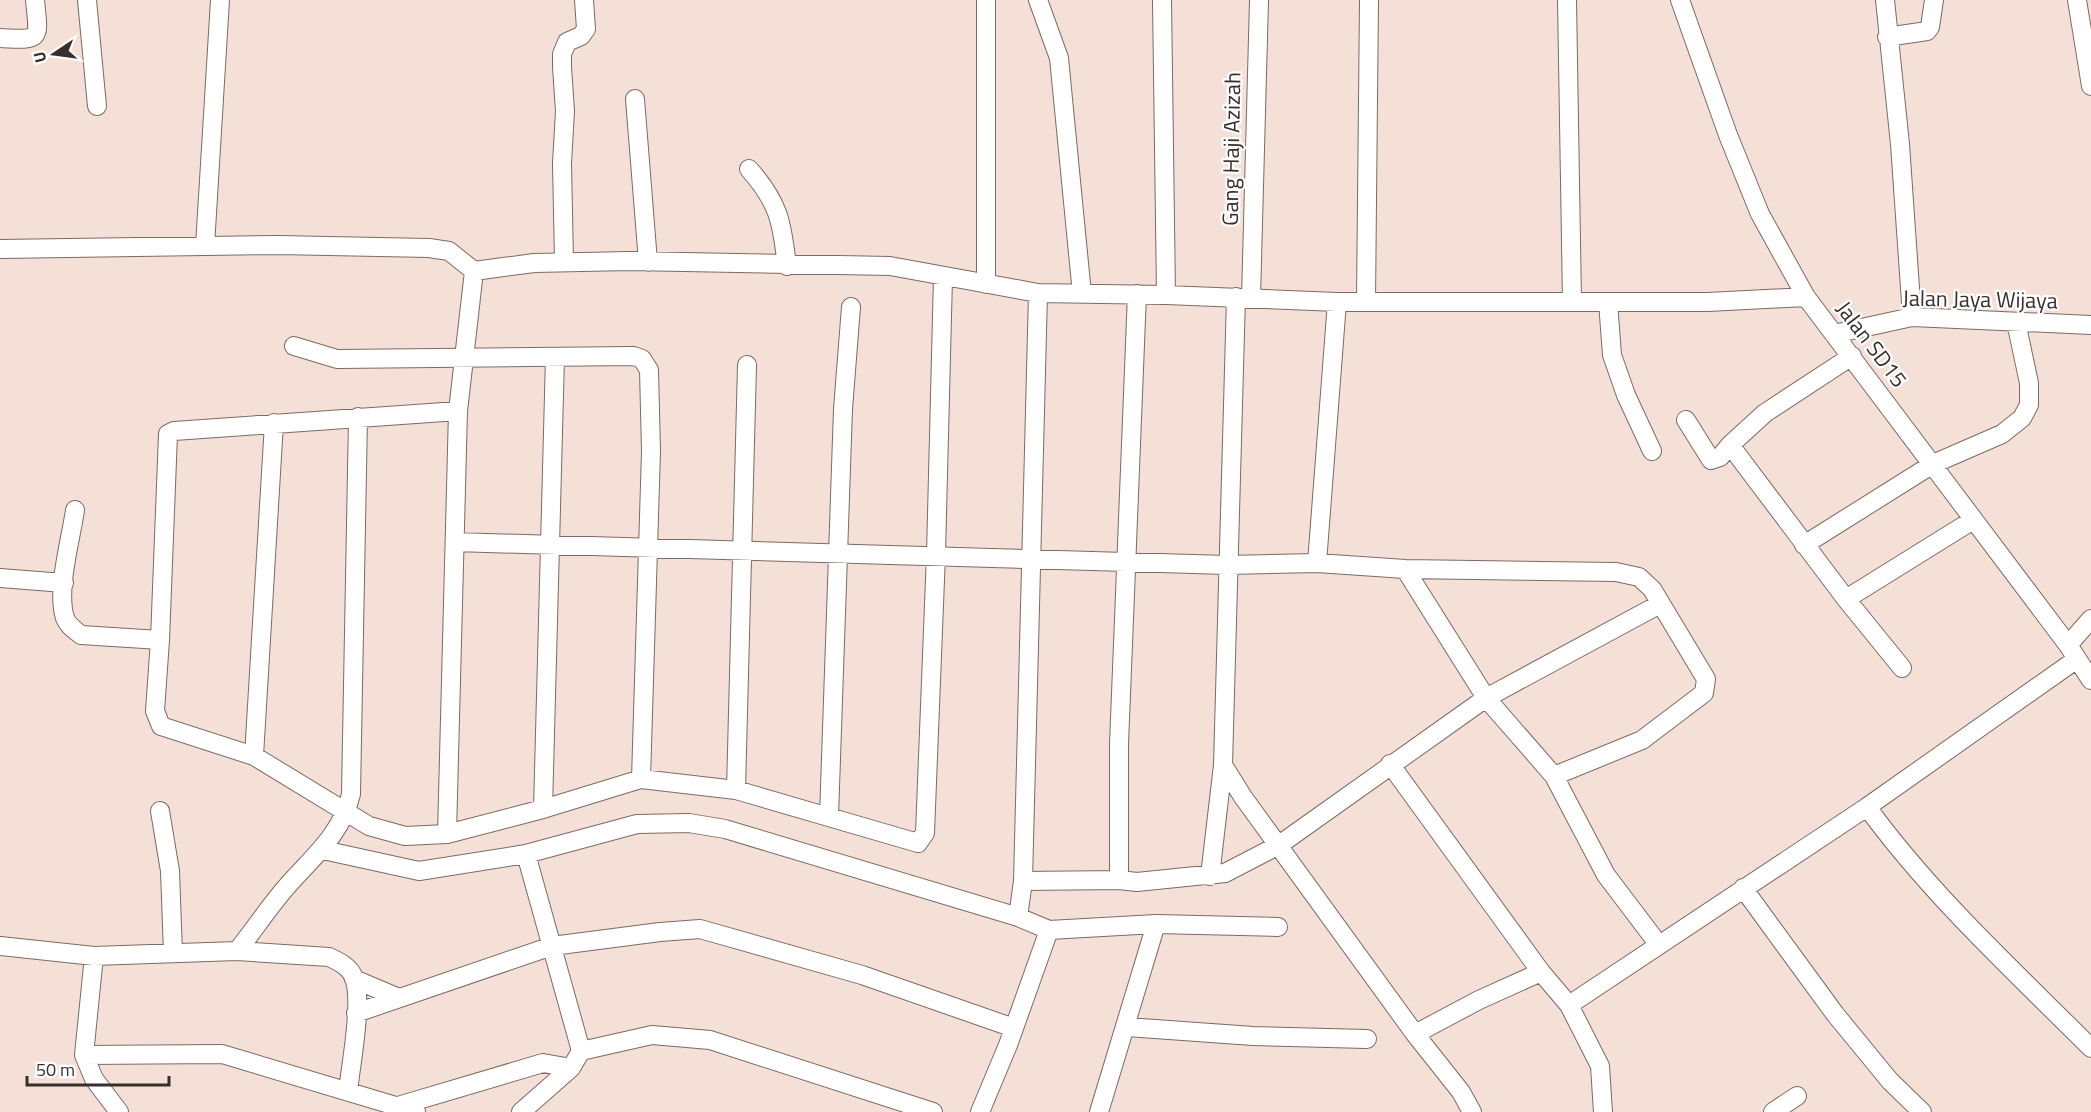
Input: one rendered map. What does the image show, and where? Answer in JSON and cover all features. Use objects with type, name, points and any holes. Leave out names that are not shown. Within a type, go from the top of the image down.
[{"type":"street","points":[[0,38],[31,40],[36,36],[38,29],[35,0]]},
{"type":"street","points":[[87,0],[97,106]]},
{"type":"street","points":[[206,246],[220,0]]},
{"type":"street","points":[[564,262],[562,163],[565,111],[562,54],[567,42],[581,36],[586,29],[584,0]]},
{"type":"street","points":[[986,0],[986,284]]},
{"type":"street","points":[[1038,0],[1059,58],[1082,294]]},
{"type":"street","points":[[1162,0],[1166,295]]},
{"type":"street","name":"Gang Haji Azizah","points":[[1210,876],[1224,765],[1227,565],[1259,0]]},
{"type":"street","points":[[1366,302],[1369,0]]},
{"type":"street","points":[[1567,0],[1572,302]]},
{"type":"street","name":"Jalan SD15","points":[[1680,0],[1728,135],[1760,214],[1806,297],[1933,464],[2091,680]]},
{"type":"street","points":[[1885,0],[1887,37],[1900,144],[1912,317]]},
{"type":"street","points":[[1887,37],[1927,31],[1930,27],[1934,0]]},
{"type":"street","points":[[2077,0],[2091,86]]},
{"type":"street","points":[[635,99],[648,262]]},
{"type":"street","points":[[749,169],[767,189],[776,206],[787,266]]},
{"type":"street","points":[[0,249],[269,245],[429,248],[449,251],[474,271],[534,263],[564,262],[884,266],[1038,293],[1137,294],[1337,302],[1708,302],[1806,297]]},
{"type":"street","points":[[447,834],[458,411],[474,271]]},
{"type":"street","points":[[458,411],[274,423],[174,431],[168,434],[155,711],[161,726],[254,756],[344,818],[405,836],[447,834],[543,809],[641,779],[736,790],[914,843],[924,837],[936,554],[943,277]]},
{"type":"street","points":[[1019,913],[1022,885],[1032,559],[1038,293]]},
{"type":"street","points":[[1119,880],[1119,744],[1137,294]]},
{"type":"street","points":[[1317,563],[1337,302]]},
{"type":"street","points":[[1608,302],[1612,355],[1626,395],[1652,451]]},
{"type":"street","points":[[830,817],[843,409],[851,307]]},
{"type":"street","name":"Jalan Jaya Wijaya","points":[[1834,334],[1912,317],[2091,325]]},
{"type":"street","points":[[1804,545],[1933,464],[2002,434],[2022,418],[2029,405],[2029,383],[2016,322]]},
{"type":"street","points":[[294,346],[337,359],[634,356],[642,359],[649,370],[651,451],[641,779]]},
{"type":"street","points":[[1686,420],[1711,460],[1720,457],[1765,414],[1852,356]]},
{"type":"street","points":[[543,809],[547,592],[552,543],[555,357]]},
{"type":"street","points":[[736,790],[747,365]]},
{"type":"street","points":[[237,951],[288,886],[326,847],[344,818],[351,794],[358,417]]},
{"type":"street","points":[[254,756],[274,423]]},
{"type":"street","points":[[1730,445],[1804,545],[1902,668]]},
{"type":"street","points":[[75,510],[64,584],[65,619],[81,635],[160,640]]},
{"type":"street","points":[[1846,599],[1973,520]]},
{"type":"street","points":[[455,542],[936,554],[1227,565],[1317,563],[1405,569],[1616,572],[1639,577],[1652,589],[1706,679],[1704,693],[1642,740],[1554,776]]},
{"type":"street","points":[[1405,569],[1486,698],[1554,776],[1606,875],[1659,945]]},
{"type":"street","points":[[0,578],[64,584]]},
{"type":"street","points":[[1022,885],[1119,880],[1137,882],[1210,876],[1245,864],[1279,845],[1486,698],[1660,604]]},
{"type":"street","points":[[1569,1005],[1868,807],[2072,652],[2091,619]]},
{"type":"street","points":[[1390,764],[1542,972],[1569,1005],[1600,1066],[1603,1112]]},
{"type":"street","points":[[1224,765],[1237,789],[1415,1034],[1461,1092],[1472,1112]]},
{"type":"street","points":[[1868,807],[1909,863],[2091,1048]]},
{"type":"street","points":[[160,810],[170,871],[173,953]]},
{"type":"street","points":[[326,847],[419,871],[526,854],[637,824],[689,823],[725,829],[1019,913],[1049,930],[1156,924],[1278,927]]},
{"type":"street","points":[[526,854],[581,1052]]},
{"type":"street","points":[[1743,888],[1842,1022],[1890,1081],[1922,1112]]},
{"type":"street","points":[[1099,1112],[1127,1027],[1156,924]]},
{"type":"street","points":[[357,1013],[552,946],[660,932],[706,930],[862,975],[1014,1028]]},
{"type":"street","points":[[980,1112],[1014,1028],[1049,930]]},
{"type":"street","points":[[0,946],[94,956],[237,951],[329,957],[346,966],[354,979],[357,1013],[348,1090]]},
{"type":"street","points":[[94,956],[84,1055],[94,1079],[119,1112]]},
{"type":"street","points":[[1415,1034],[1479,1000],[1542,972]]},
{"type":"street","points":[[354,979],[399,998]]},
{"type":"street","points":[[1127,1027],[1253,1036],[1367,1039]]},
{"type":"street","points":[[521,1112],[571,1068],[581,1052],[652,1035],[710,1040],[933,1112]]},
{"type":"street","points":[[84,1055],[216,1053],[348,1090],[416,1112]]},
{"type":"street","points":[[398,1106],[543,1063],[571,1068]]},
{"type":"street","points":[[1773,1112],[1797,1096]]}]
